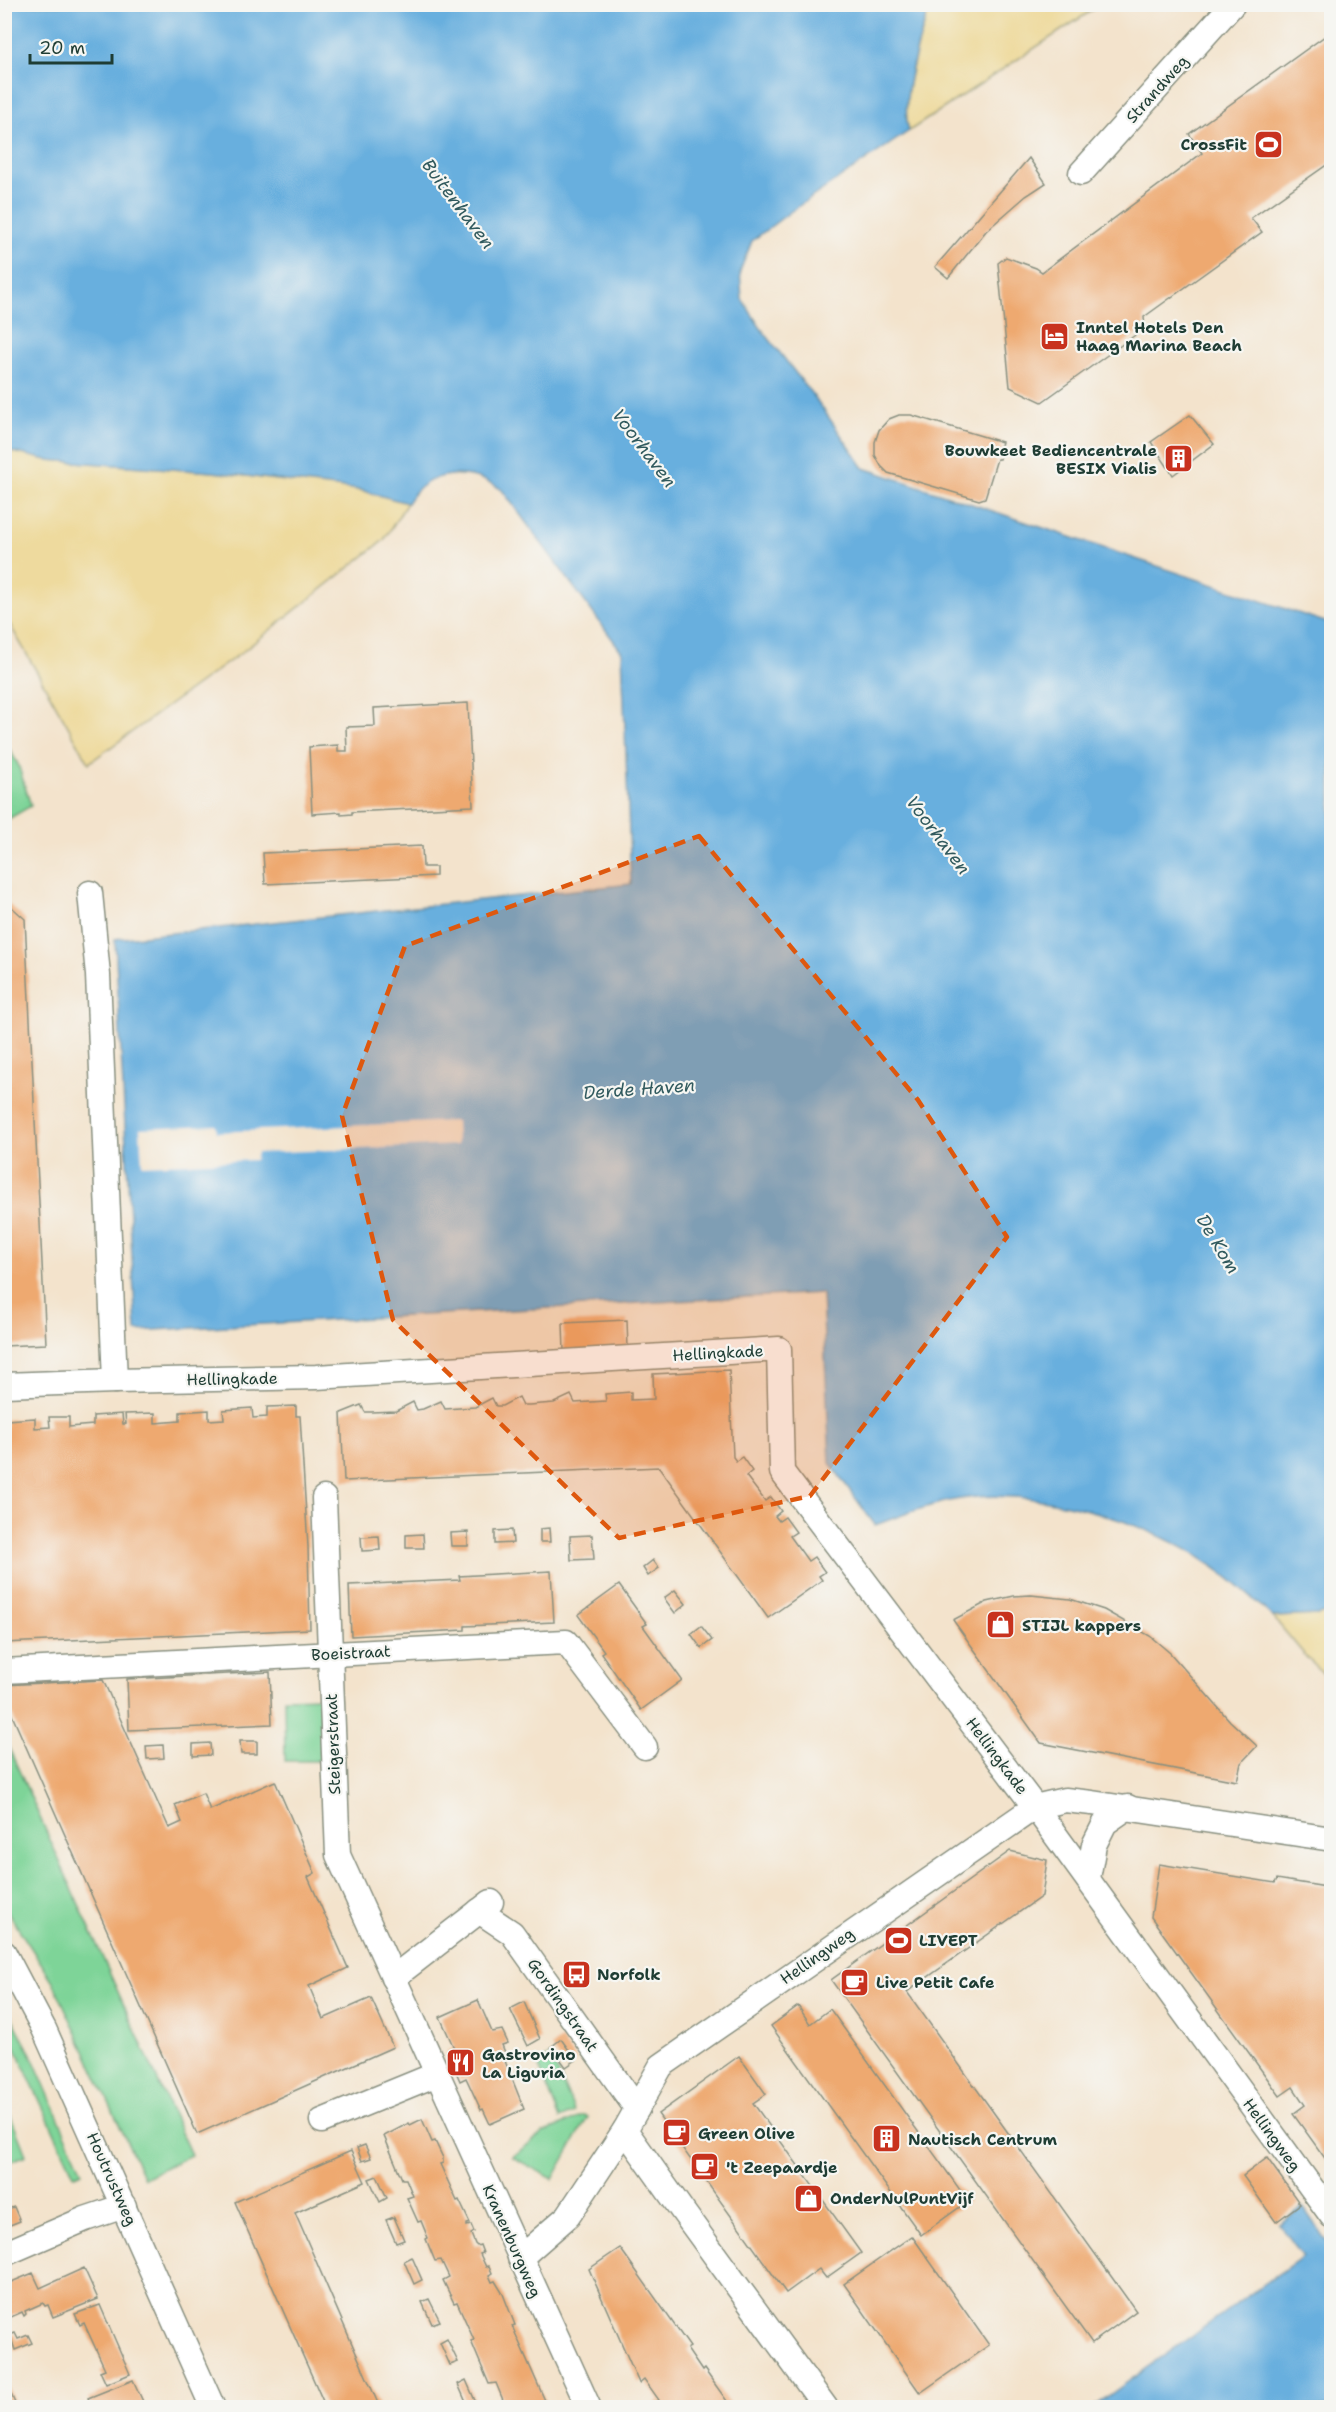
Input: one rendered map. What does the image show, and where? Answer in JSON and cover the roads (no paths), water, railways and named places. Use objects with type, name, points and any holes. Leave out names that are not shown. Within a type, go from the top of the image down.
[{"type":"street","name":"Strandweg","points":[[1081,173],[1233,4]]},
{"type":"street","points":[[90,893],[98,975],[115,1380]]},
{"type":"street","name":"Hellingkade","points":[[4,1385],[115,1380],[316,1377],[779,1350],[782,1472],[1035,1807]]},
{"type":"street","name":"Steigerstraat","points":[[324,1498],[338,1854],[393,1978]]},
{"type":"street","name":"Boeistraat","points":[[4,1671],[566,1642],[645,1747]]},
{"type":"street","name":"Hellingweg","points":[[520,2258],[568,2216],[625,2130],[661,2066],[1035,1807],[1065,1800],[1332,1839]]},
{"type":"street","name":"Hellingweg","points":[[1035,1807],[1332,2216]]},
{"type":"street","points":[[1088,1878],[1094,1845],[1104,1823],[1128,1808]]},
{"type":"street","name":"Gordingstraat","points":[[393,1978],[486,1906],[512,1933],[637,2109]]},
{"type":"street","name":"Houtrustweg","points":[[4,1953],[44,2029],[213,2408]]},
{"type":"street","name":"Kranenburgweg","points":[[393,1978],[589,2408]]},
{"type":"street","points":[[322,2121],[437,2074]]},
{"type":"street","points":[[625,2130],[826,2408]]},
{"type":"street","points":[[4,2254],[85,2219],[124,2206]]},
{"type":"water","points":[[5,5],[930,5],[916,50],[909,86],[907,118],[909,131],[790,212],[752,241],[740,271],[742,299],[864,468],[1331,624],[1331,1611],[1318,1615],[1273,1617],[1234,1582],[1191,1552],[1136,1526],[1073,1506],[1041,1500],[978,1497],[921,1508],[875,1525],[830,1463],[822,1293],[136,1331],[115,939],[631,884],[622,652],[502,490],[477,478],[451,475],[438,478],[426,483],[416,491],[407,503],[360,490],[213,472],[47,460],[5,450]]},
{"type":"water","points":[[1303,2207],[1331,2248],[1331,2407],[1093,2407],[1303,2256],[1279,2224]]},
{"type":"place","name":"CrossFit","points":[[1268,144]]},
{"type":"place","name":"Inntel Hotels Den Haag Marina Beach","points":[[1055,336]]},
{"type":"place","name":"Bouwkeet Bediencentrale BESIX Vialis","points":[[1178,459]]},
{"type":"place","name":"STIJL kappers","points":[[1001,1625]]},
{"type":"place","name":"LIVEPT","points":[[898,1940]]},
{"type":"place","name":"Norfolk","points":[[576,1974]]},
{"type":"place","name":"Live Petit Cafe","points":[[855,1982]]},
{"type":"place","name":"Gastrovino La Liguria","points":[[461,2063]]},
{"type":"place","name":"Green Olive","points":[[677,2133]]},
{"type":"place","name":"Nautisch Centrum","points":[[887,2139]]},
{"type":"place","name":"'t Zeepaardje","points":[[705,2167]]},
{"type":"place","name":"OnderNulPuntVijf","points":[[809,2198]]},
{"type":"water label","name":"Buitenhaven","points":[[458,204]]},
{"type":"water label","name":"Voorhaven","points":[[644,448]]},
{"type":"water label","name":"Voorhaven","points":[[938,835]]},
{"type":"water label","name":"Derde Haven","points":[[639,1089]]},
{"type":"water label","name":"De Kom","points":[[1218,1244]]}]
